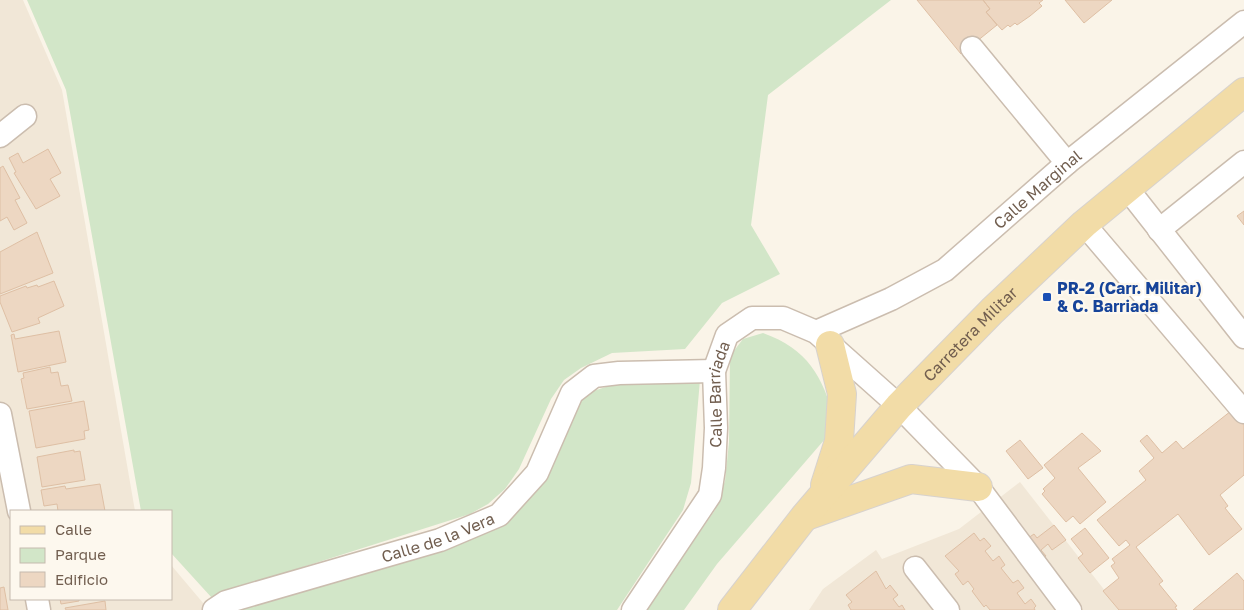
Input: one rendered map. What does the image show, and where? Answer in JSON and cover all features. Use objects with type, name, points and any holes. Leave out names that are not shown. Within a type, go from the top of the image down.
[{"type":"main road","name":"Carretera Militar","points":[[732,610],[813,506],[899,406],[992,311],[1084,224],[1244,92]]},
{"type":"main road","points":[[813,506],[840,441],[842,394],[823,339]]},
{"type":"main road","points":[[813,506],[911,479],[978,487]]},
{"type":"street","name":"Calle Marginal","points":[[823,339],[945,270],[1067,163],[1244,22]]},
{"type":"street","points":[[972,48],[1067,163]]},
{"type":"street","points":[[0,136],[25,116]]},
{"type":"street","points":[[1159,230],[1244,162]]},
{"type":"street","points":[[1126,188],[1244,337]]},
{"type":"street","points":[[1084,224],[1244,412]]},
{"type":"street","name":"Calle Barriada","points":[[633,610],[710,495],[714,468],[716,428],[714,372],[727,335],[752,318],[783,318],[823,339],[899,406],[978,487],[1070,610]]},
{"type":"street","name":"Calle de la Vera","points":[[214,610],[226,602],[440,540],[499,515],[537,473],[572,393],[594,376],[619,373],[714,372]]},
{"type":"street","points":[[0,414],[19,510]]},
{"type":"street","points":[[915,568],[948,610]]},
{"type":"shaded area","points":[[0,0],[23,0],[62,90],[135,510],[10,510],[10,600],[172,600],[172,566],[209,610],[0,610]]},
{"type":"shaded area","points":[[1020,482],[1120,610],[809,610],[823,589],[876,550],[882,559],[959,529]]},
{"type":"green space","points":[[27,0],[891,0],[768,95],[751,225],[780,274],[722,303],[685,349],[612,353],[581,368],[564,380],[551,399],[519,469],[505,489],[488,504],[470,514],[240,587],[212,598],[172,554],[172,510],[141,510],[66,90]]},
{"type":"green space","points":[[763,333],[791,347],[811,366],[825,390],[835,420],[825,439],[717,564],[684,610],[646,610],[715,510],[725,481],[729,442],[730,356],[743,339]]},
{"type":"green space","points":[[700,380],[691,483],[683,510],[617,610],[237,610],[502,524],[581,397],[624,383]]},
{"type":"building","points":[[917,0],[983,0],[990,9],[986,12],[997,25],[961,54]]},
{"type":"building","points":[[983,0],[1043,0],[1039,3],[1042,6],[1030,16],[1017,25],[1015,23],[1010,27],[1008,25],[1002,30],[986,12],[990,9]]},
{"type":"building","points":[[1065,0],[1112,0],[1084,23]]},
{"type":"building","points":[[48,149],[61,173],[50,179],[60,196],[36,209],[14,173],[16,172],[9,158],[18,153],[23,163]]},
{"type":"building","points":[[3,166],[20,198],[15,200],[27,223],[14,230],[7,217],[0,221],[0,168]]},
{"type":"building","points":[[1244,211],[1244,225],[1237,216]]},
{"type":"building","points":[[37,232],[53,273],[0,294],[0,252]]},
{"type":"building","points":[[54,281],[64,306],[38,318],[40,323],[12,332],[0,302],[0,296],[26,286],[27,288],[37,285],[38,287]]},
{"type":"building","points":[[59,331],[66,362],[18,372],[11,335],[14,334],[15,339]]},
{"type":"building","points":[[50,367],[51,373],[58,372],[61,386],[68,385],[72,401],[27,409],[21,379],[24,378],[23,373]]},
{"type":"building","points":[[84,401],[89,430],[84,431],[85,439],[36,448],[29,411]]},
{"type":"building","points":[[1236,407],[1244,417],[1244,475],[1220,495],[1228,506],[1225,508],[1242,529],[1209,555],[1178,514],[1136,547],[1163,581],[1159,584],[1177,606],[1175,607],[1177,610],[1119,610],[1103,591],[1119,578],[1111,566],[1115,563],[1112,559],[1130,545],[1126,540],[1119,546],[1097,520],[1146,480],[1139,471],[1154,458],[1140,441],[1147,435],[1162,453],[1176,441],[1183,449]]},
{"type":"building","points":[[1082,433],[1101,451],[1078,468],[1106,502],[1080,524],[1073,516],[1066,522],[1042,494],[1045,491],[1043,489],[1055,478],[1044,465]]},
{"type":"building","points":[[1020,440],[1043,468],[1028,479],[1006,451]]},
{"type":"building","points":[[74,450],[74,452],[80,451],[85,480],[42,487],[37,457]]},
{"type":"building","points":[[100,484],[105,510],[58,510],[57,504],[44,506],[41,490],[65,486],[66,489]]},
{"type":"building","points":[[1054,525],[1066,540],[1052,550],[1048,544],[1041,550],[1046,556],[1036,563],[1021,543],[1034,534],[1037,538]]},
{"type":"building","points":[[1085,528],[1109,558],[1090,573],[1078,558],[1083,554],[1071,539]]},
{"type":"building","points":[[974,533],[980,541],[984,538],[991,546],[985,551],[993,561],[999,556],[1005,565],[1001,568],[1013,583],[1018,580],[1024,588],[1017,593],[1025,604],[1031,599],[1036,606],[1035,610],[990,610],[986,605],[984,607],[972,591],[974,589],[968,581],[963,585],[955,574],[959,571],[945,556]]},
{"type":"building","points":[[876,571],[886,589],[890,585],[898,595],[893,599],[899,607],[902,605],[905,610],[851,610],[848,605],[852,602],[846,595]]},
{"type":"building","points":[[1237,573],[1244,581],[1244,610],[1193,610]]},
{"type":"building","points":[[4,587],[8,610],[0,610],[0,588]]},
{"type":"building","points":[[60,600],[79,600],[79,601],[61,604]]},
{"type":"building","points":[[105,601],[106,610],[66,610],[65,608]]},
{"type":"place","name":"PR-2 (Carr. Militar) & C. Barriada","points":[[1047,297]]}]
